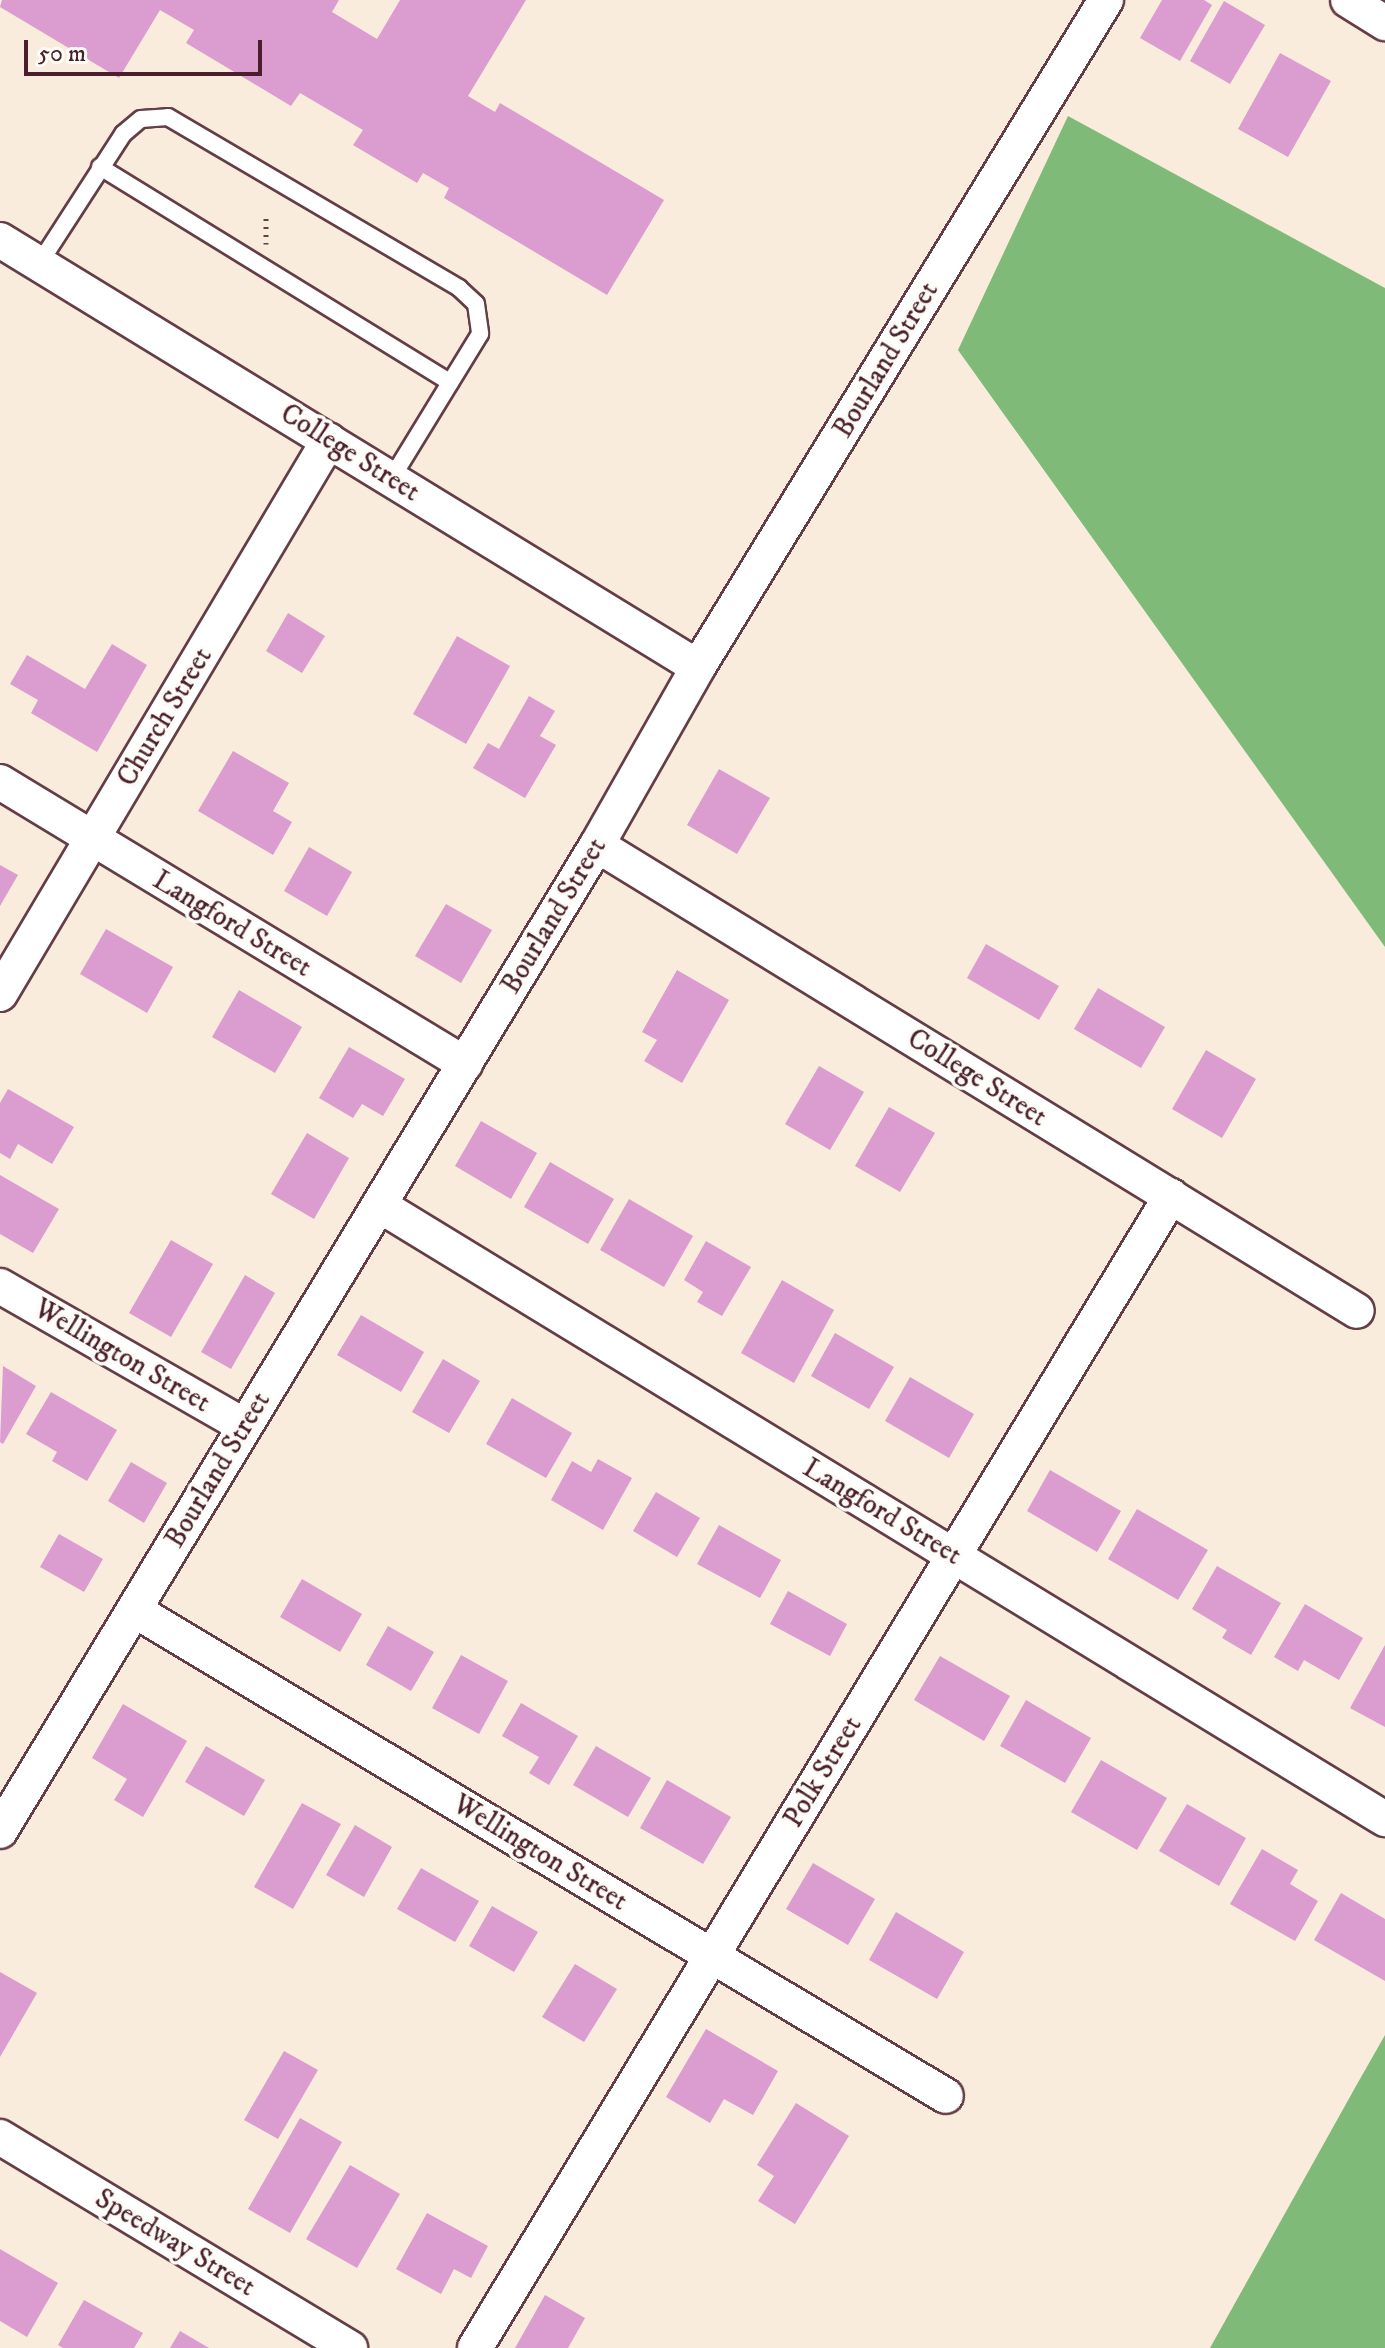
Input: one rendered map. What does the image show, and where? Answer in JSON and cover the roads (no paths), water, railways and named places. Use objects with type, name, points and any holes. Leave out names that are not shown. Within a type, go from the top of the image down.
[{"type":"street","name":"Bourland Street","points":[[0,1831],[597,845],[698,667],[1106,0]]},
{"type":"street","points":[[1348,0],[1385,23]]},
{"type":"street","name":"College Street","points":[[0,240],[698,667]]},
{"type":"street","name":"Church Street","points":[[0,994],[329,440]]},
{"type":"street","name":"Langford Street","points":[[0,782],[465,1064]]},
{"type":"street","name":"College Street","points":[[597,845],[1357,1311]]},
{"type":"street","name":"Polk Street","points":[[475,2348],[1171,1196]]},
{"type":"street","name":"Langford Street","points":[[379,1205],[1385,1819]]},
{"type":"street","name":"Wellington Street","points":[[0,1286],[244,1426]]},
{"type":"street","name":"Wellington Street","points":[[134,1610],[946,2096]]},
{"type":"street","name":"Speedway Street","points":[[0,2137],[350,2348]]},
{"type":"lane","points":[[39,264],[123,134],[141,119],[168,117],[459,288],[476,304],[480,334],[391,479]]},
{"type":"lane","points":[[100,167],[450,382]]}]
